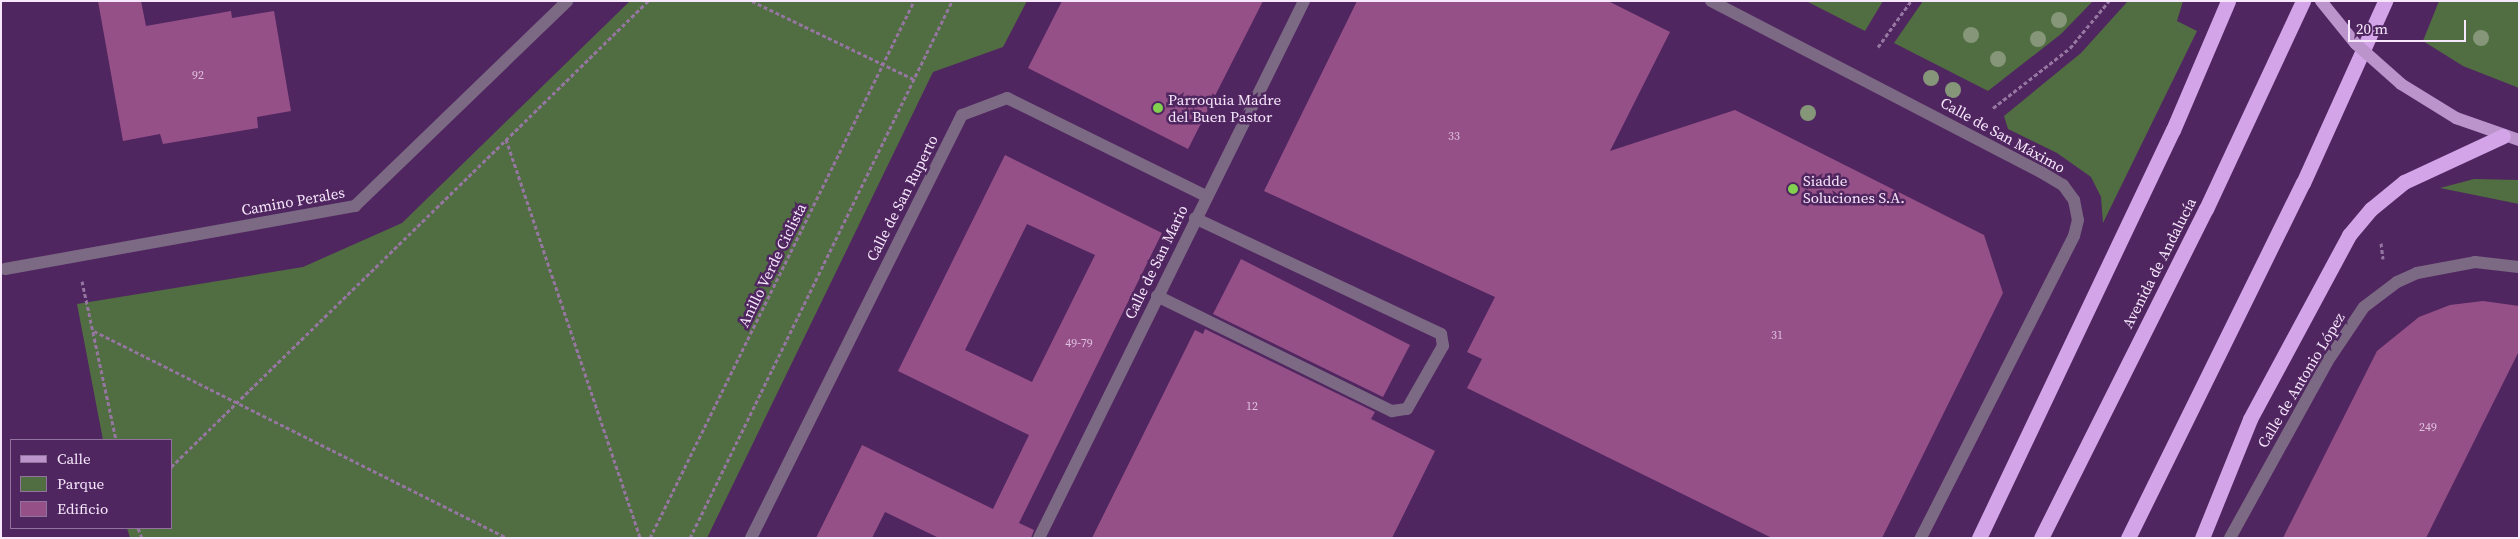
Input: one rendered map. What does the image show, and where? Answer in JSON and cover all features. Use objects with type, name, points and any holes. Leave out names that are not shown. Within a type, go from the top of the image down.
[{"type":"highway","points":[[1979,538],[2173,130],[2228,1]]},
{"type":"highway","name":"Avenida de Andalucía","points":[[2041,538],[2206,209],[2303,1]]},
{"type":"highway","points":[[2128,538],[2303,183],[2385,1]]},
{"type":"highway","points":[[2202,538],[2209,513],[2250,419],[2349,235],[2371,209],[2404,182],[2502,136]]},
{"type":"main road","points":[[2322,1],[2356,44],[2401,84],[2456,118],[2502,136],[2519,140]]},
{"type":"street","name":"Camino Perales","points":[[5,268],[355,206],[567,1]]},
{"type":"street","name":"Calle de San Mario","points":[[1039,538],[1195,218],[1304,1]]},
{"type":"street","name":"Calle de San Máximo","points":[[1711,1],[2041,172],[2063,185],[2074,200],[2078,220],[2074,236],[1921,538]]},
{"type":"street","name":"Calle de San Ruperto","points":[[751,538],[962,115],[1007,98],[1206,196]]},
{"type":"street","points":[[1157,296],[1392,411],[1407,409],[1443,346],[1441,334],[1195,218]]},
{"type":"street","name":"Calle de Antonio López","points":[[2230,538],[2327,362],[2364,307],[2397,282],[2417,273],[2475,262],[2519,267]]},
{"type":"path","points":[[172,466],[648,1]]},
{"type":"path","points":[[752,1],[913,79]]},
{"type":"path","name":"Anillo Verde Ciclista","points":[[650,538],[914,1]]},
{"type":"path","points":[[690,538],[952,1]]},
{"type":"path","points":[[1878,47],[1910,1]]},
{"type":"path","points":[[1993,108],[2070,48],[2109,1]]},
{"type":"path","points":[[506,140],[640,538]]},
{"type":"path","points":[[2384,236],[2380,247],[2387,265]]},
{"type":"path","points":[[77,256],[116,439]]},
{"type":"path","points":[[94,331],[238,400],[508,538]]},
{"type":"green space","points":[[630,1],[1027,1],[1003,47],[933,72],[707,538],[130,538],[127,529],[172,529],[172,439],[103,439],[77,304],[303,267],[402,223]]},
{"type":"green space","points":[[1806,1],[1883,1],[1865,31]]},
{"type":"green space","points":[[1923,1],[2093,1],[2061,34],[1988,91],[1894,43]]},
{"type":"green space","points":[[2128,1],[2183,1],[2177,21],[2197,31],[2103,223],[2101,197],[2091,177],[2057,153],[2008,129],[2004,116],[2081,53]]},
{"type":"green space","points":[[2439,1],[2519,1],[2519,88],[2463,66],[2423,41]]},
{"type":"green space","points":[[2474,179],[2519,180],[2519,204],[2440,188]]},
{"type":"building","points":[[98,1],[141,1],[146,26],[231,11],[232,18],[274,11],[291,111],[257,117],[258,128],[163,144],[160,134],[123,141]]},
{"type":"building","name":"Parroquia Madre del Buen Pastor","points":[[1062,1],[1263,1],[1188,149],[1028,68]]},
{"type":"building","points":[[1357,1],[1608,1],[1670,32],[1610,151],[1735,110],[1984,235],[2003,293],[1882,538],[1772,538],[1467,388],[1482,359],[1467,352],[1495,297],[1264,191]]},
{"type":"building","points":[[1005,155],[1162,233],[1019,523],[1034,530],[1031,538],[939,538],[885,512],[872,538],[816,538],[862,445],[993,509],[1029,435],[898,371]],"holes":[[[1027,224],[1095,255],[1032,382],[965,350]]]},
{"type":"building","points":[[1241,259],[1410,345],[1383,397],[1213,314]]},
{"type":"building","points":[[2483,301],[2519,306],[2519,351],[2426,538],[2283,538],[2377,351],[2419,317],[2450,305]]},
{"type":"building","points":[[1205,329],[1375,412],[1371,419],[1435,451],[1392,538],[1092,538],[1195,330],[1203,334]]},
{"type":"place","name":"Parroquia Madre del Buen Pastor","points":[[1158,108]]},
{"type":"place","name":"Siadde Soluciones S.A.","points":[[1793,189]]}]
